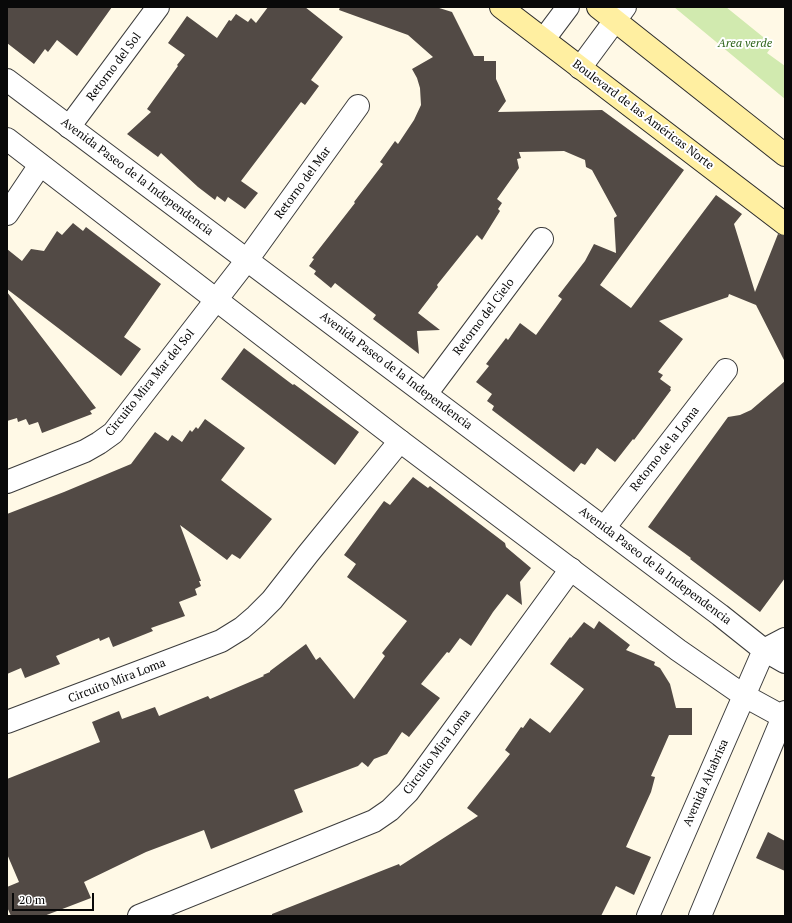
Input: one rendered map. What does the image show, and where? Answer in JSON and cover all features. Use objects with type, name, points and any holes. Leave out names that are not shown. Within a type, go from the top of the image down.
[{"type":"main road","name":"Boulevard de las Américas Norte","points":[[501,7],[785,224]]},
{"type":"main road","points":[[598,7],[620,14],[785,155]]},
{"type":"street","name":"Retorno del Sol","points":[[70,126],[158,7]]},
{"type":"street","points":[[544,39],[568,7]]},
{"type":"street","points":[[580,68],[620,14]]},
{"type":"street","name":"Avenida Paseo de la Independencia","points":[[7,80],[720,615],[764,650],[785,662]]},
{"type":"street","name":"Retorno del Mar","points":[[217,299],[248,260],[358,106]]},
{"type":"street","points":[[7,139],[400,441],[678,650],[743,695],[784,716],[700,916]]},
{"type":"street","points":[[7,214],[40,165]]},
{"type":"street","name":"Retorno del Cielo","points":[[426,394],[542,239]]},
{"type":"street","name":"Circuito Mira Mar del Sol","points":[[7,482],[85,451],[112,433],[217,299]]},
{"type":"street","name":"Retorno de la Loma","points":[[604,528],[726,370]]},
{"type":"street","name":"Circuito Mira Loma","points":[[7,722],[221,641],[242,628],[272,600],[400,441]]},
{"type":"street","name":"Circuito Mira Loma","points":[[139,916],[374,821],[390,810],[408,792],[571,569]]},
{"type":"street","points":[[764,650],[785,640]]},
{"type":"street","name":"Avenida Altabrisa","points":[[648,916],[707,783],[743,695],[764,650]]},
{"type":"green space","name":"Area verde","points":[[674,7],[726,7],[773,45],[767,53],[785,66],[785,99]]},
{"type":"building","points":[[7,7],[112,7],[77,56],[57,40],[48,52],[45,49],[34,64],[7,43]]},
{"type":"building","points":[[268,7],[305,7],[343,37],[311,80],[319,86],[305,105],[301,102],[241,181],[258,193],[245,209],[228,197],[225,202],[217,196],[215,200],[198,187],[161,153],[158,157],[127,134],[151,112],[147,109],[185,55],[168,43],[187,16],[217,38],[229,20],[231,21],[236,14],[248,22],[251,18],[256,23]]},
{"type":"building","points":[[340,7],[436,7],[452,12],[474,56],[484,56],[484,61],[496,61],[496,79],[506,101],[498,112],[602,110],[684,170],[600,285],[631,308],[716,195],[742,214],[734,224],[755,292],[778,234],[785,236],[785,362],[756,305],[729,294],[728,297],[659,321],[683,339],[658,372],[663,375],[660,379],[671,387],[671,390],[634,440],[633,439],[615,462],[597,448],[585,465],[581,463],[574,472],[492,410],[494,406],[487,401],[492,394],[476,382],[489,366],[486,364],[506,338],[508,340],[520,323],[536,335],[562,299],[558,296],[585,261],[594,244],[616,253],[614,218],[617,216],[592,170],[586,167],[585,160],[564,151],[519,152],[521,158],[517,159],[519,168],[497,199],[502,203],[498,209],[500,211],[482,240],[477,235],[437,285],[438,287],[418,313],[440,330],[417,331],[419,354],[373,319],[376,315],[335,283],[331,288],[314,274],[316,271],[309,266],[314,259],[312,258],[383,164],[380,162],[395,141],[398,144],[414,120],[421,105],[420,88],[412,69],[433,57],[408,35],[339,10]]},
{"type":"building","points":[[73,223],[83,231],[86,227],[161,284],[124,337],[141,349],[121,376],[7,289],[7,249],[22,261],[31,249],[44,251],[57,231],[62,235]]},
{"type":"building","points":[[7,292],[96,408],[90,411],[92,414],[42,433],[38,422],[29,425],[26,419],[18,422],[17,418],[7,421]]},
{"type":"building","points":[[244,348],[359,432],[335,465],[221,379]]},
{"type":"building","points":[[785,381],[785,578],[760,612],[690,559],[691,558],[648,527],[728,417],[740,415],[751,410]]},
{"type":"building","points":[[205,419],[245,448],[221,480],[272,519],[240,559],[232,554],[227,560],[180,525],[201,581],[199,581],[201,586],[195,589],[197,595],[179,602],[185,616],[151,628],[153,631],[113,647],[109,637],[100,641],[99,638],[56,656],[60,664],[25,678],[21,668],[7,674],[7,514],[131,464],[155,432],[168,441],[172,435],[182,442],[190,430],[192,432],[196,427],[198,429]]},
{"type":"building","points":[[413,477],[428,488],[430,486],[505,543],[506,547],[531,568],[520,582],[522,605],[507,594],[493,612],[471,646],[460,638],[449,653],[447,652],[421,684],[440,698],[409,737],[402,732],[387,754],[374,759],[368,767],[362,762],[358,766],[294,790],[303,812],[211,849],[204,830],[146,852],[84,882],[91,898],[44,916],[11,916],[7,907],[7,887],[19,882],[7,854],[7,779],[100,742],[92,722],[119,711],[122,719],[155,707],[159,716],[208,696],[210,699],[264,676],[263,675],[270,672],[306,644],[316,660],[320,657],[354,699],[385,656],[382,653],[407,621],[347,577],[356,564],[344,555],[384,501],[390,505]]},
{"type":"building","points":[[599,621],[630,645],[626,650],[655,662],[654,665],[660,668],[670,684],[676,708],[692,708],[692,735],[669,735],[651,776],[655,777],[651,792],[626,847],[651,857],[634,895],[616,886],[601,916],[272,916],[272,914],[399,864],[400,866],[478,816],[467,808],[510,754],[505,750],[521,727],[523,728],[530,718],[550,733],[584,689],[550,664],[570,637],[571,638],[584,622],[594,629]]},
{"type":"building","points":[[768,832],[785,841],[785,871],[756,858]]}]
